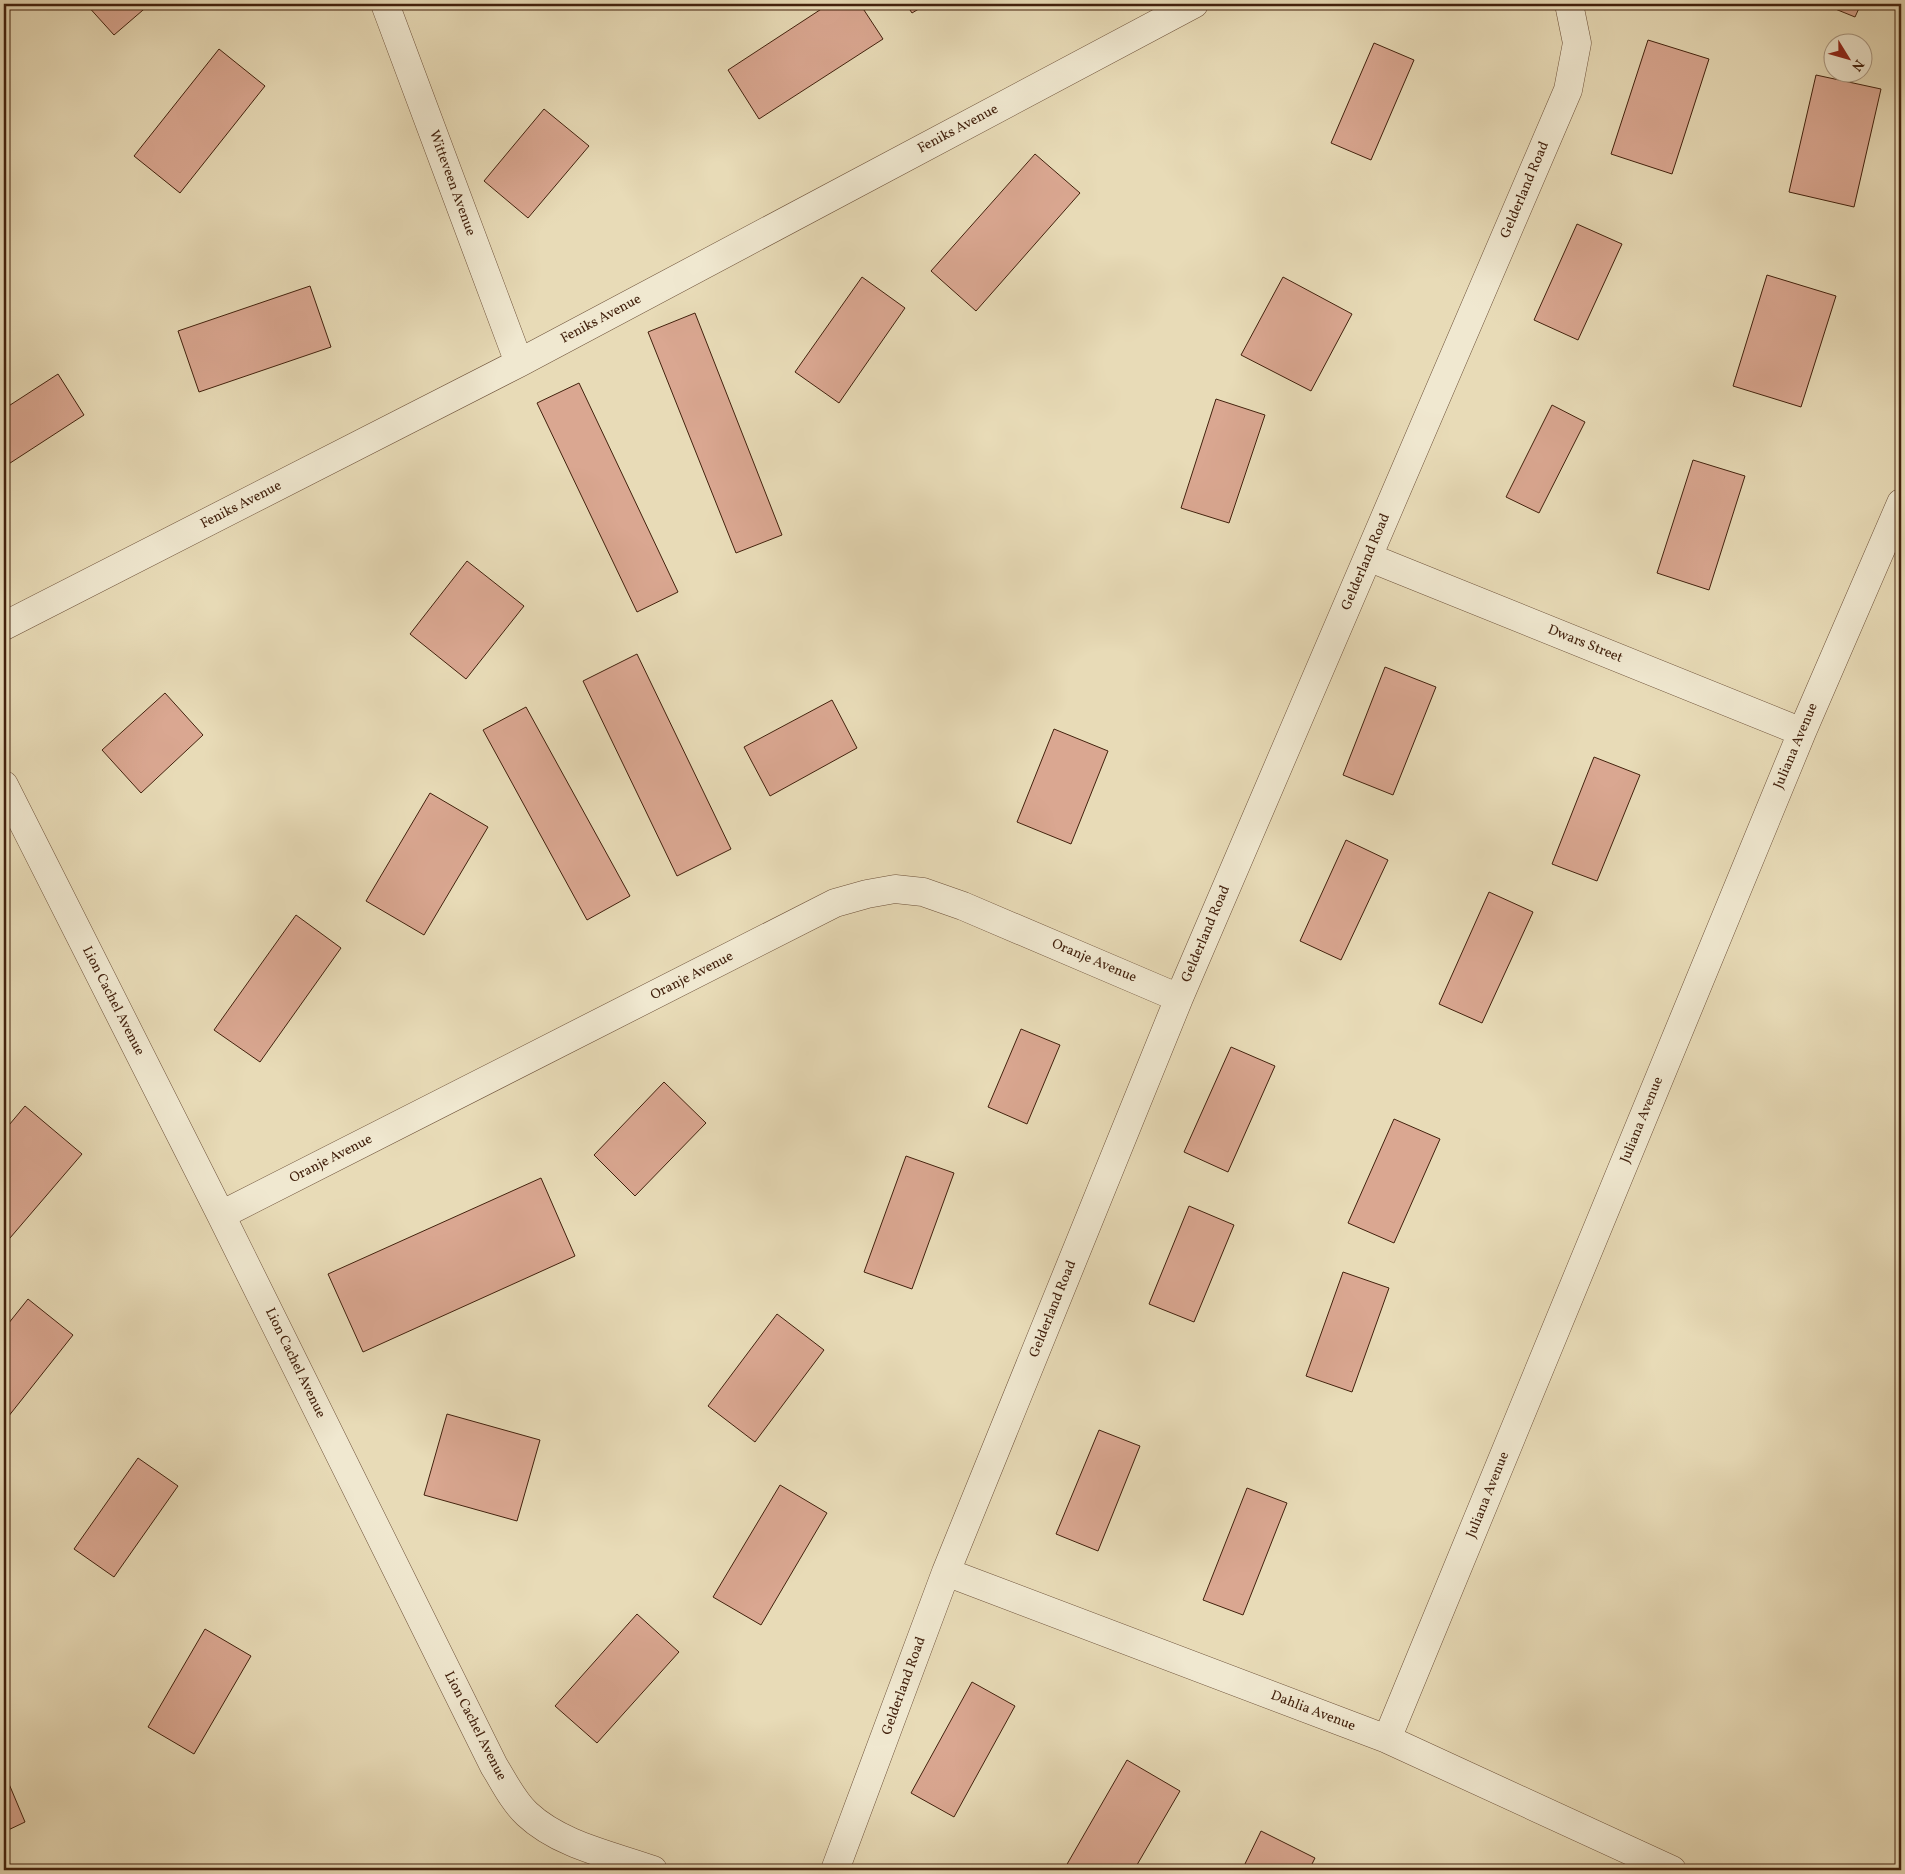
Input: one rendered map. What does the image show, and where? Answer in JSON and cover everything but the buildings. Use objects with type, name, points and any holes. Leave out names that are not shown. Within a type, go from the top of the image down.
[{"type":"street","name":"Witteveen Avenue","points":[[385,4],[519,363]]},
{"type":"street","name":"Feniks Avenue","points":[[4,626],[519,363],[1194,4]]},
{"type":"street","name":"Gelderland Road","points":[[835,1870],[946,1572],[1179,998],[1568,90],[1577,43],[1569,4]]},
{"type":"street","name":"Juliana Avenue","points":[[1387,1739],[1802,732],[1901,504]]},
{"type":"street","name":"Dwars Street","points":[[1368,557],[1802,732]]},
{"type":"street","name":"Lion Cachel Avenue","points":[[4,786],[221,1215],[494,1766],[526,1813],[545,1828],[571,1841],[653,1870]]},
{"type":"street","name":"Oranje Avenue","points":[[221,1215],[835,903],[867,894],[894,890],[924,892],[963,906],[1179,998]]},
{"type":"street","name":"Dahlia Avenue","points":[[946,1572],[1387,1739],[1672,1870]]}]
